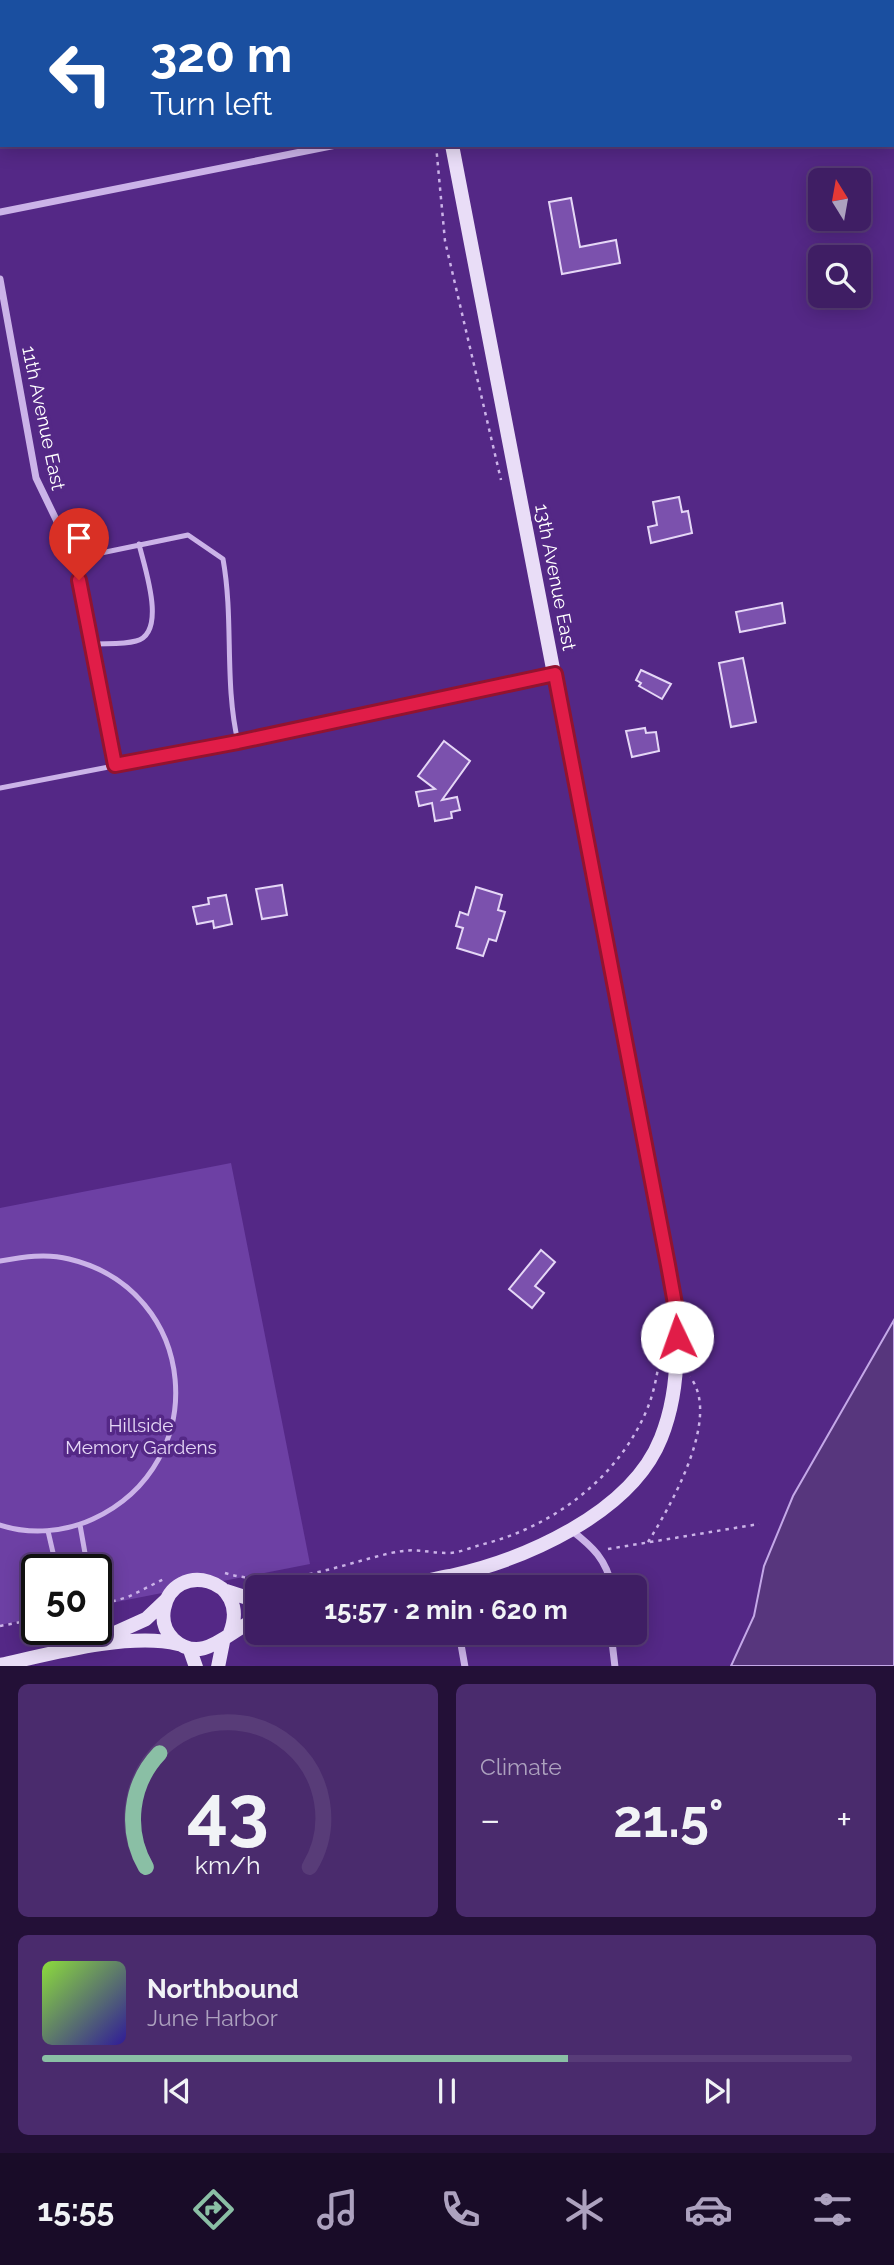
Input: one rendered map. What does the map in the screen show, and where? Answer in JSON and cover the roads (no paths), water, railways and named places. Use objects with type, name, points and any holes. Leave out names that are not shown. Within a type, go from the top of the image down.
[{"type":"main road","name":"13th Avenue East","points":[[452,147],[675,1305],[676,1360],[672,1401],[655,1449],[637,1477],[600,1510],[554,1541],[468,1575]]},
{"type":"main road","points":[[87,1646],[138,1624],[166,1600],[173,1590],[194,1580],[205,1580],[225,1591],[245,1597]]},
{"type":"main road","points":[[218,1666],[235,1611],[225,1591]]},
{"type":"main road","points":[[166,1600],[164,1625],[184,1647],[195,1666]]},
{"type":"main road","points":[[0,1665],[87,1646],[151,1640],[184,1647],[213,1648],[245,1626]]},
{"type":"street","points":[[0,212],[326,147]]},
{"type":"street","name":"11th Avenue East","points":[[0,279],[36,478],[72,559],[92,644],[115,765]]},
{"type":"street","points":[[570,1530],[598,1551],[609,1575]]},
{"type":"street","points":[[461,1645],[465,1666]]},
{"type":"street","points":[[612,1645],[615,1666]]},
{"type":"lane","points":[[72,559],[188,535],[223,559],[229,596],[232,715],[238,742]]},
{"type":"lane","points":[[92,644],[138,641],[148,635],[152,626],[151,591],[139,544]]},
{"type":"lane","points":[[0,788],[238,742],[555,674]]},
{"type":"lane","points":[[0,1261],[31,1255],[68,1258],[102,1270],[140,1300],[155,1318],[171,1351],[177,1387],[174,1423],[162,1457],[132,1495],[113,1510],[80,1525],[48,1531],[12,1529],[0,1525]]},
{"type":"lane","points":[[80,1525],[85,1554]]},
{"type":"lane","points":[[48,1531],[53,1554]]},
{"type":"park label","name":"Hillside Memory Gardens","points":[[141,1436]]}]
